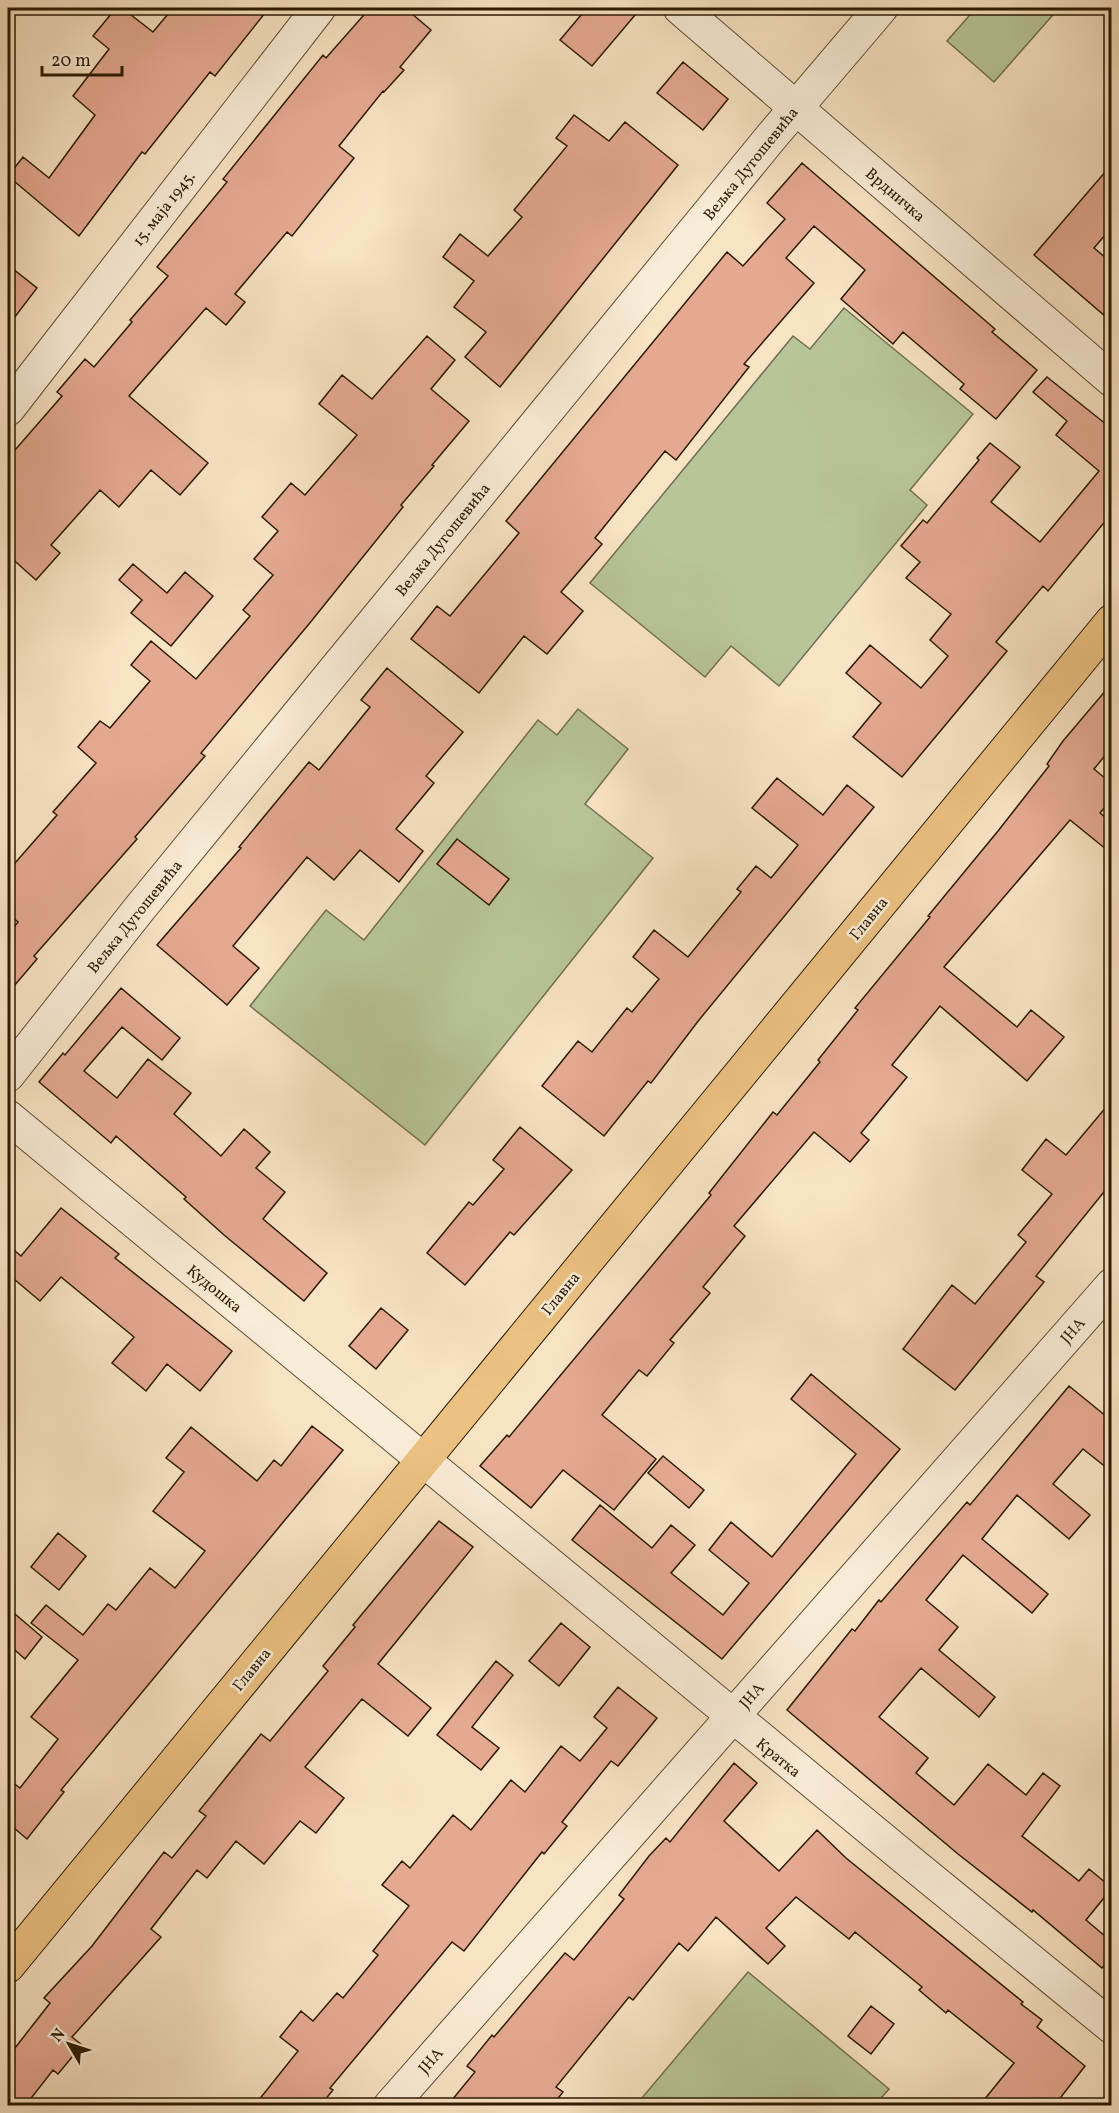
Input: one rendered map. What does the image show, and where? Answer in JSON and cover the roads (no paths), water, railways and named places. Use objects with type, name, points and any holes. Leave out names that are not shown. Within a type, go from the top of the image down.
[{"type":"main road","name":"Главна","points":[[8,1966],[1112,621]]},
{"type":"street","name":"15. маја 1945.","points":[[8,409],[319,8]]},
{"type":"street","name":"Врдничка","points":[[680,8],[1112,380]]},
{"type":"street","name":"Вељка Дугошевића","points":[[8,1075],[140,908],[796,107],[881,8]]},
{"type":"street","name":"Кудошка","points":[[8,1118],[424,1459]]},
{"type":"street","name":"ЈНА","points":[[390,2106],[1112,1285]]},
{"type":"street","name":"Кратка","points":[[424,1459],[732,1718],[1112,2027]]}]
